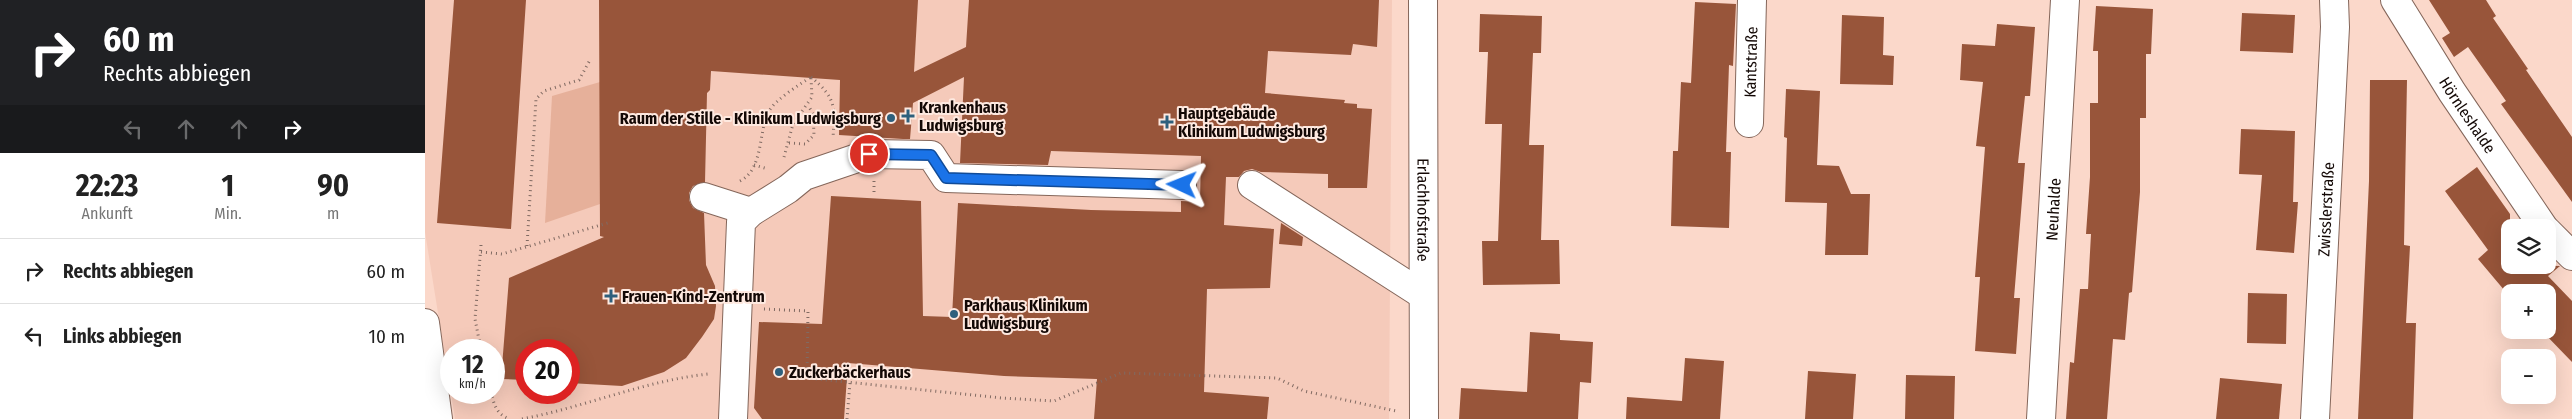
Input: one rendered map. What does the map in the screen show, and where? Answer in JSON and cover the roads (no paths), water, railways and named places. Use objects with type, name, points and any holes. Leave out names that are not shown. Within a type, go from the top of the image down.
[{"type":"street","name":"Erlachhofstraße","points":[[1423,0],[1423,419]]},
{"type":"street","name":"Kantstraße","points":[[1749,123],[1752,0]]},
{"type":"street","name":"Neuhalde","points":[[2041,419],[2065,0]]},
{"type":"street","name":"Zwisslerstraße","points":[[2315,419],[2335,27],[2334,0]]},
{"type":"street","name":"Hörnleshalde","points":[[2395,0],[2453,92],[2538,219]]},
{"type":"street","points":[[733,419],[741,222],[751,212],[788,189],[804,176],[869,154],[931,155],[946,178],[1182,185]]},
{"type":"street","points":[[1251,186],[1423,295]]},
{"type":"street","points":[[704,197],[751,212]]},
{"type":"street","points":[[2556,240],[2572,256]]},
{"type":"street","points":[[425,323],[438,419]]},
{"type":"place","name":"Krankenhaus Ludwigsburg","points":[[908,116]]},
{"type":"place","name":"Raum der Stille - Klinikum Ludwigsburg","points":[[891,118]]},
{"type":"place","name":"Hauptgebäude Klinikum Ludwigsburg","points":[[1167,122]]},
{"type":"place","name":"Frauen-Kind-Zentrum","points":[[611,296]]},
{"type":"place","name":"Parkhaus Klinikum Ludwigsburg","points":[[954,314]]},
{"type":"place","name":"Zuckerbäckerhaus","points":[[779,372]]}]
